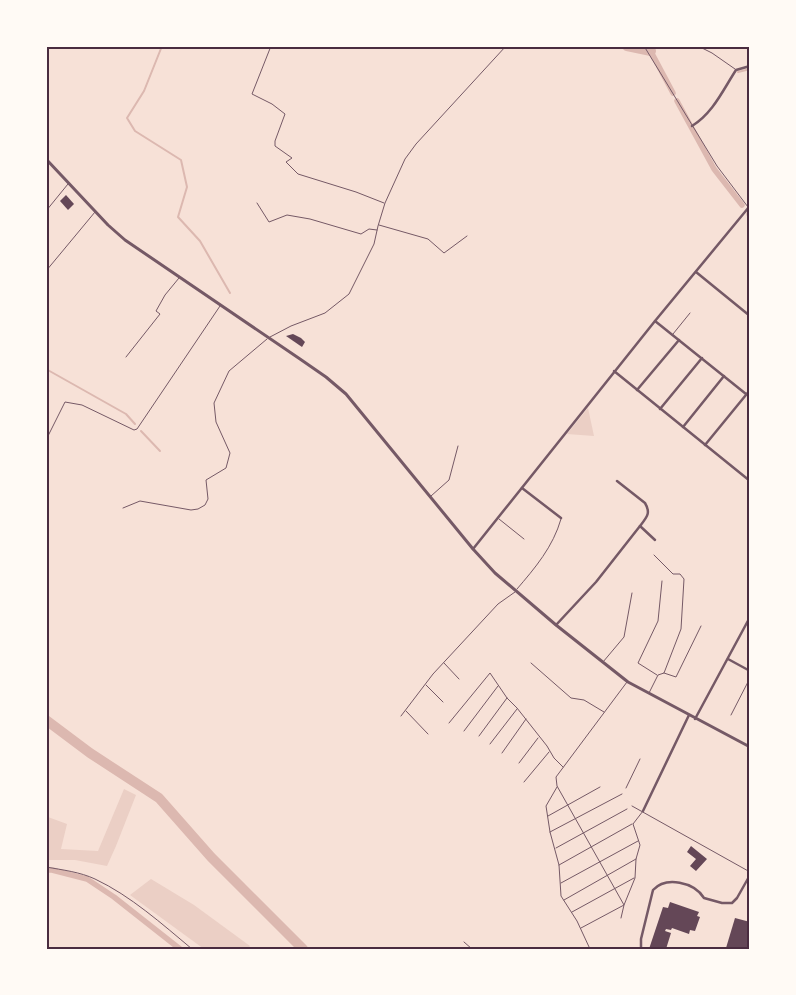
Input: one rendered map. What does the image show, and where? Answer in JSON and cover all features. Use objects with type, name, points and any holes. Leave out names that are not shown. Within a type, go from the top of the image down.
[{"type":"street","points":[[692,126],[702,120],[709,112],[736,70],[750,66]]},
{"type":"street","points":[[46,159],[125,240],[326,377],[346,394],[483,562],[556,625],[628,682],[750,748]]},
{"type":"street","points":[[473,549],[614,371],[749,207]]},
{"type":"street","points":[[696,272],[750,316]]},
{"type":"street","points":[[655,321],[746,394]]},
{"type":"street","points":[[638,390],[679,340]]},
{"type":"street","points":[[660,409],[702,358]]},
{"type":"street","points":[[614,371],[750,481]]},
{"type":"street","points":[[683,427],[724,376]]},
{"type":"street","points":[[705,445],[750,390]]},
{"type":"street","points":[[556,625],[596,582],[648,516],[648,508],[645,503],[617,481]]},
{"type":"street","points":[[522,488],[561,518]]},
{"type":"street","points":[[640,526],[655,540]]},
{"type":"street","points":[[695,719],[750,618]]},
{"type":"street","points":[[728,659],[750,670]]},
{"type":"street","points":[[643,811],[689,716]]},
{"type":"street","points":[[641,949],[641,939],[653,890],[657,886],[663,883],[681,882],[700,892],[704,898],[722,903],[732,903],[737,898],[750,874]]},
{"type":"lane","points":[[270,46],[252,94],[272,104],[285,114],[275,146],[292,158],[286,162],[298,174],[330,183],[385,203]]},
{"type":"lane","points":[[123,508],[140,501],[191,510],[205,505],[208,499],[206,480],[226,468],[230,453],[216,422],[214,403],[229,371],[269,338],[291,326],[325,313],[349,294],[374,244],[385,203],[405,159],[416,144],[506,46]]},
{"type":"lane","points":[[644,46],[717,166],[749,207]]},
{"type":"lane","points":[[698,46],[712,53],[736,70]]},
{"type":"lane","points":[[46,211],[68,183]]},
{"type":"lane","points":[[256,203],[270,222],[287,215],[310,218],[361,234],[369,229],[378,230]]},
{"type":"lane","points":[[46,272],[95,211]]},
{"type":"lane","points":[[378,225],[428,239],[444,253],[467,236]]},
{"type":"lane","points":[[126,356],[160,314],[156,311],[165,295],[179,278]]},
{"type":"lane","points":[[46,440],[65,402],[82,405],[134,430],[137,429],[220,306]]},
{"type":"lane","points":[[672,334],[690,313]]},
{"type":"lane","points":[[430,496],[449,480],[458,446]]},
{"type":"lane","points":[[499,518],[524,539]]},
{"type":"lane","points":[[401,716],[443,663],[498,604],[511,596],[542,560],[561,518]]},
{"type":"lane","points":[[654,555],[673,574],[680,574],[684,578],[681,629],[664,673]]},
{"type":"lane","points":[[658,675],[638,663],[658,621],[662,581]]},
{"type":"lane","points":[[603,663],[624,637],[632,593]]},
{"type":"lane","points":[[649,694],[658,675],[664,673],[676,677],[700,626]]},
{"type":"lane","points":[[443,663],[459,679]]},
{"type":"lane","points":[[531,663],[571,698],[584,700],[605,713]]},
{"type":"lane","points":[[449,723],[490,673],[507,698],[564,768]]},
{"type":"lane","points":[[731,715],[750,678]]},
{"type":"lane","points":[[624,905],[590,847],[558,786],[556,777],[628,682]]},
{"type":"lane","points":[[425,684],[443,702]]},
{"type":"lane","points":[[464,731],[498,686]]},
{"type":"lane","points":[[479,736],[507,698]]},
{"type":"lane","points":[[490,744],[517,708]]},
{"type":"lane","points":[[406,710],[428,734]]},
{"type":"lane","points":[[502,753],[526,719]]},
{"type":"lane","points":[[519,763],[539,736]]},
{"type":"lane","points":[[524,782],[549,751]]},
{"type":"lane","points":[[626,788],[640,759]]},
{"type":"lane","points":[[558,786],[546,806],[550,832],[560,864],[560,896],[581,928],[590,949]]},
{"type":"lane","points":[[547,816],[600,787]]},
{"type":"lane","points":[[550,832],[622,794]]},
{"type":"lane","points":[[632,806],[750,874]]},
{"type":"lane","points":[[556,848],[627,809]]},
{"type":"lane","points":[[560,864],[633,824],[643,811]]},
{"type":"lane","points":[[621,918],[624,905],[636,878],[636,859],[640,845],[633,824]]},
{"type":"lane","points":[[560,884],[638,841]]},
{"type":"lane","points":[[564,900],[636,859]]},
{"type":"lane","points":[[46,867],[69,871],[94,879],[116,890],[192,949]]},
{"type":"lane","points":[[571,912],[636,878]]},
{"type":"lane","points":[[581,928],[624,905]]},
{"type":"lane","points":[[464,942],[472,949]]},
{"type":"shaded area","points":[[588,408],[594,436],[567,434]]},
{"type":"shaded area","points":[[124,789],[136,795],[107,866],[75,860],[46,860],[46,819],[48,817],[67,824],[61,849],[98,851]]},
{"type":"shaded area","points":[[151,879],[194,905],[250,946],[248,949],[204,949],[130,895]]},
{"type":"building","points":[[66,195],[74,204],[68,210],[60,201]]},
{"type":"building","points":[[293,334],[305,342],[302,347],[286,336]]},
{"type":"building","points":[[691,846],[707,859],[696,871],[690,866],[696,859],[687,852]]},
{"type":"building","points":[[670,902],[699,912],[697,916],[700,917],[695,931],[690,930],[689,934],[672,928],[671,930],[666,929],[665,931],[671,933],[666,949],[649,949],[663,907],[668,908]]},
{"type":"building","points":[[735,918],[750,922],[750,949],[726,948]]},
{"type":"waterway","points":[[162,46],[144,91],[127,118],[135,131],[181,160],[187,187],[178,217],[200,241],[230,293]]},
{"type":"waterway","points":[[627,46],[651,51]]},
{"type":"waterway","points":[[648,46],[673,93]]},
{"type":"waterway","points":[[738,72],[750,69]]},
{"type":"waterway","points":[[677,101],[714,169],[742,205]]},
{"type":"waterway","points":[[46,369],[126,414],[135,424]]},
{"type":"waterway","points":[[141,431],[160,451]]},
{"type":"waterway","points":[[46,720],[90,753],[159,798],[211,857],[303,949]]},
{"type":"waterway","points":[[46,870],[87,879],[114,897],[180,949]]}]
